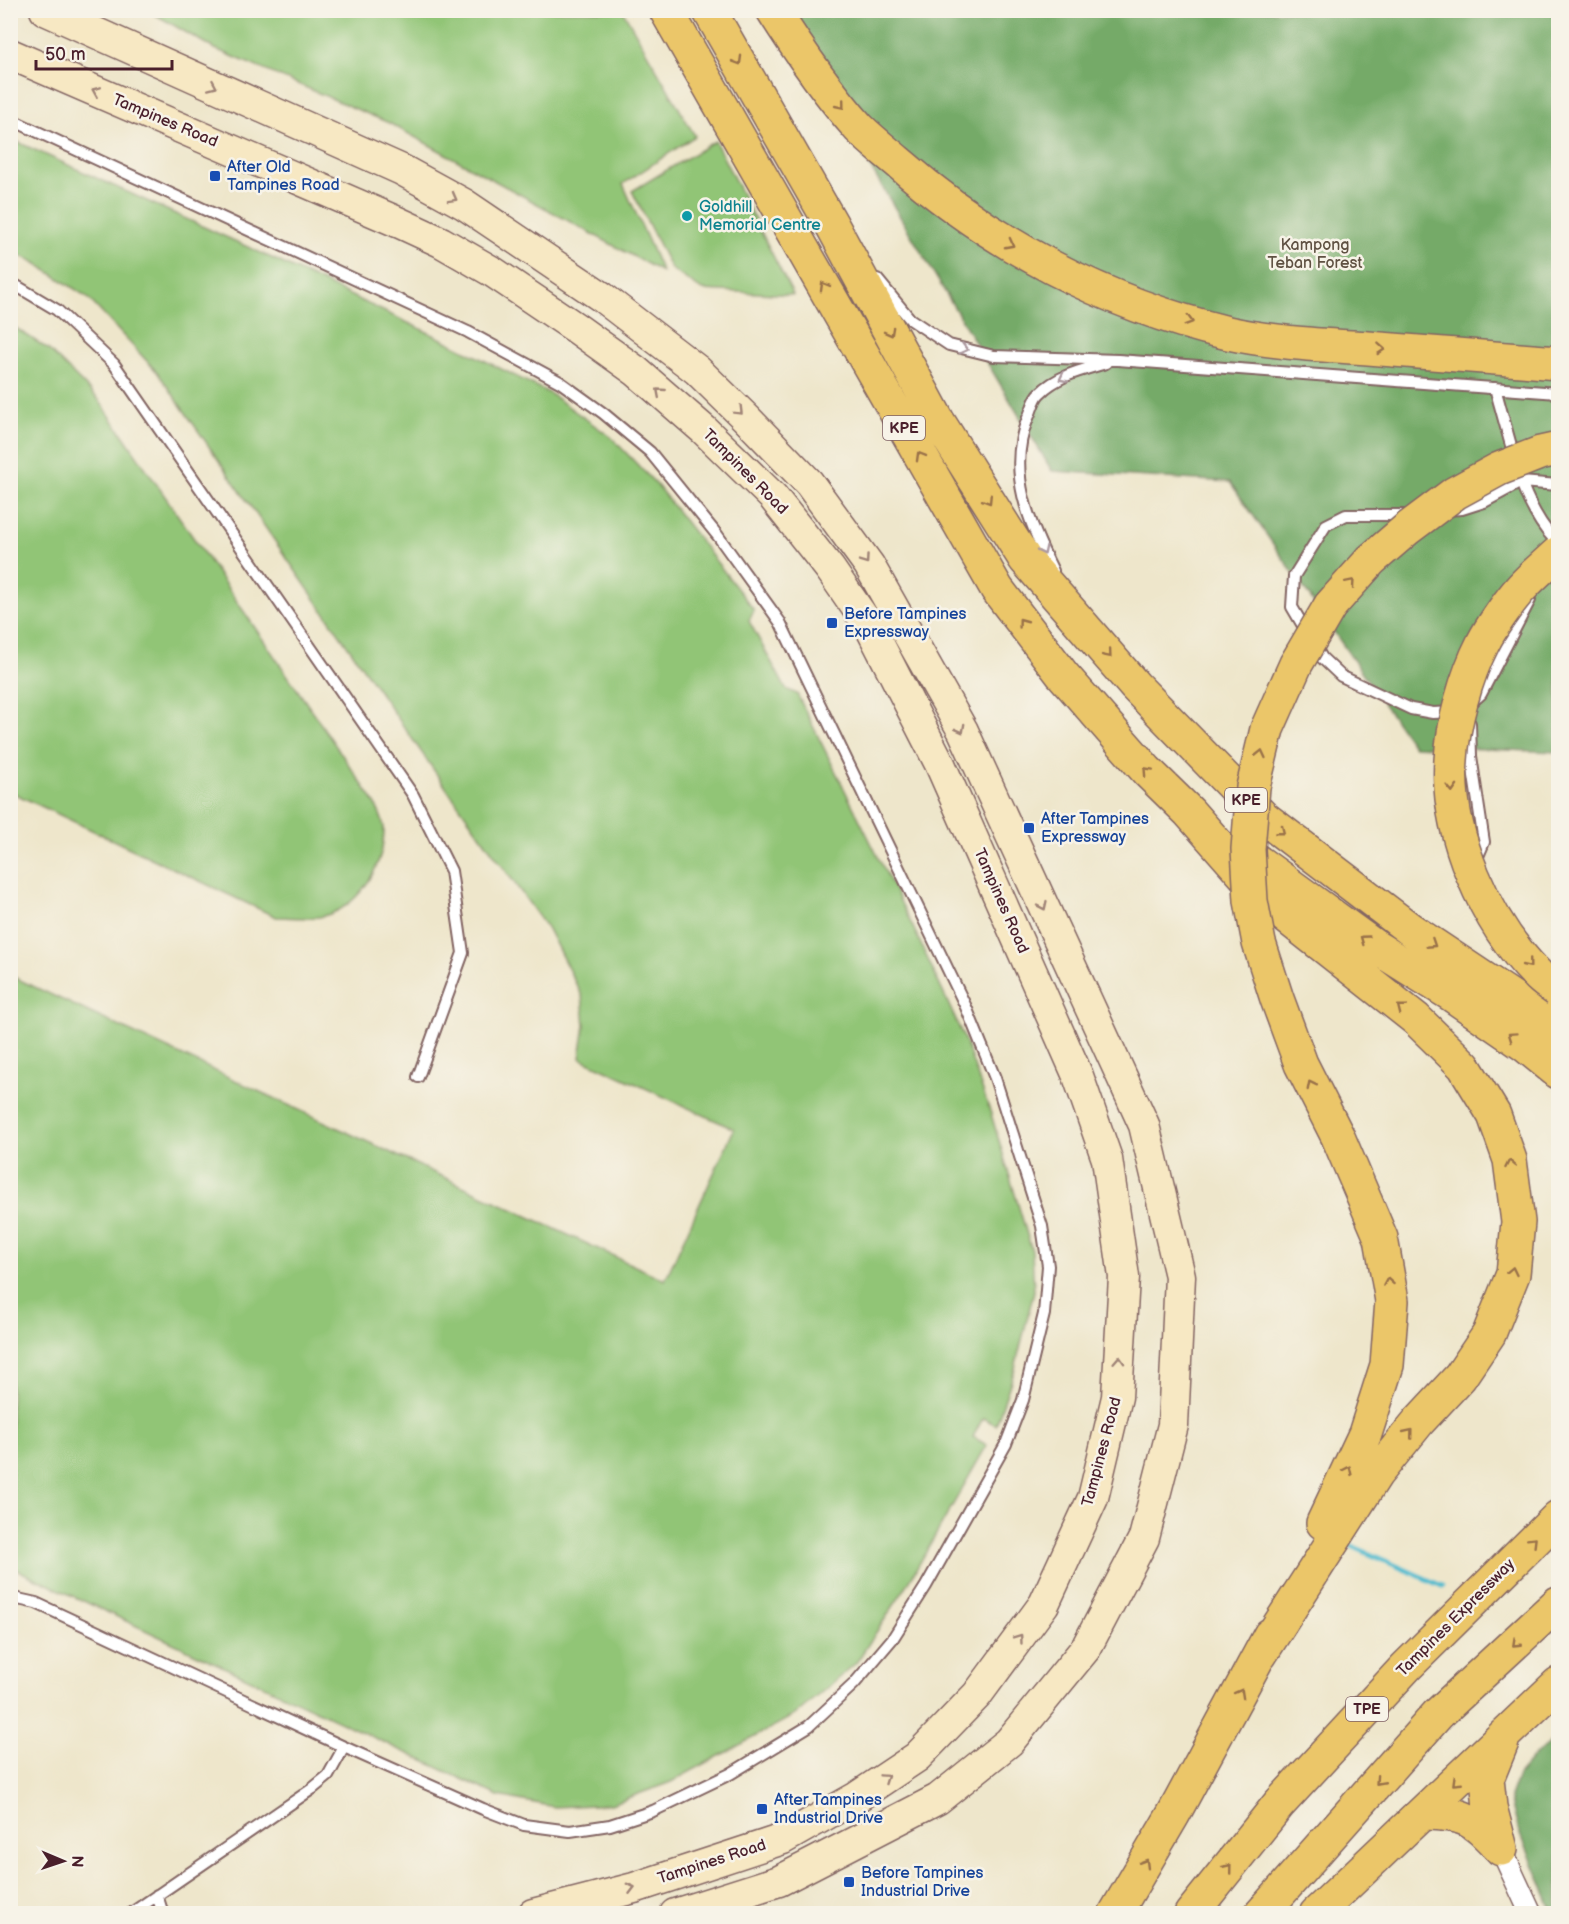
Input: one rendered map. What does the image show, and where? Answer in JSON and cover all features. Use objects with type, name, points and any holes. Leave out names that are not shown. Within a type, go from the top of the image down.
[{"type":"highway","name":"KPE","points":[[666,10],[997,589],[1062,674],[1147,771],[1189,812]]},
{"type":"highway","name":"KPE","points":[[710,10],[832,225],[938,421],[1025,559],[1135,686],[1263,817],[1411,930],[1543,1018],[1558,1031]]},
{"type":"highway","points":[[773,10],[804,59],[860,128],[914,176],[961,213],[998,238],[1093,288],[1158,313],[1229,333],[1305,344],[1558,363]]},
{"type":"highway","points":[[1115,1914],[1173,1815],[1260,1655],[1365,1434],[1387,1365],[1392,1301],[1381,1238],[1338,1137],[1301,1064],[1258,943],[1251,901],[1248,849],[1253,788],[1267,729],[1296,664],[1330,606],[1371,560],[1455,493],[1499,469],[1558,448]]},
{"type":"highway","points":[[1558,553],[1522,587],[1483,642],[1462,694],[1451,760],[1452,800],[1460,837],[1486,906],[1508,939],[1537,975],[1558,991]]},
{"type":"highway","points":[[1189,812],[1374,946],[1449,993],[1526,1046],[1558,1072]]},
{"type":"highway","points":[[1189,812],[1270,904],[1416,1020],[1464,1066],[1494,1115],[1510,1160],[1518,1222],[1513,1274],[1489,1334],[1460,1377],[1419,1421],[1376,1474],[1260,1655]]},
{"type":"highway","name":"Tampines Expressway","points":[[1191,1914],[1279,1804],[1406,1667],[1558,1517]]},
{"type":"highway","points":[[1261,1914],[1438,1714],[1558,1603]]},
{"type":"highway","points":[[1316,1914],[1558,1684]]},
{"type":"highway","points":[[1501,1849],[1490,1807],[1486,1779],[1505,1735]]},
{"type":"highway","points":[[1424,1813],[1451,1814],[1476,1823],[1501,1849]]},
{"type":"main road","points":[[45,10],[402,170],[464,204],[602,297],[697,370],[809,483],[869,565],[963,731],[1144,1125],[1180,1276],[1173,1425],[1144,1538],[1086,1648],[1009,1742],[938,1799],[779,1881],[675,1914]]},
{"type":"main road","name":"Tampines Road","points":[[10,54],[400,223],[441,242],[493,272],[636,371],[696,422],[773,497],[830,569],[870,627],[940,764],[1078,1076],[1107,1160],[1124,1277],[1117,1397],[1093,1498],[1044,1604],[977,1695],[917,1756],[857,1797],[783,1839],[646,1884],[533,1914]]},
{"type":"main road","points":[[400,223],[390,201],[389,188],[402,170]]},
{"type":"street","points":[[1501,1849],[1532,1914]]},
{"type":"lane","points":[[10,119],[468,333],[560,382],[603,413],[650,452],[718,536],[780,622],[966,1007],[995,1078],[1042,1226],[1048,1266],[1044,1314],[1023,1400],[1006,1444],[926,1586],[893,1638],[854,1684],[809,1726],[730,1774],[653,1811],[610,1825],[570,1831],[524,1825],[344,1747],[36,1603],[18,1599],[10,1602]]},
{"type":"lane","points":[[832,225],[910,319],[949,345],[994,356],[1118,360],[1558,393]]},
{"type":"lane","points":[[10,282],[57,310],[114,364],[413,795],[451,871],[463,953],[418,1077]]},
{"type":"lane","points":[[1075,615],[1033,531],[1019,478],[1021,435],[1038,394],[1064,375],[1118,360]]},
{"type":"lane","points":[[1495,388],[1521,482],[1538,517],[1551,537],[1558,543],[1481,694],[1469,705],[1453,712],[1433,713],[1411,709],[1341,676],[1322,658],[1292,607],[1294,576],[1326,525],[1346,515],[1401,516],[1462,509],[1484,502],[1521,482],[1558,485]]},
{"type":"lane","points":[[1467,868],[1478,859],[1484,842],[1471,756],[1469,705]]},
{"type":"lane","points":[[130,1914],[328,1776],[344,1747]]},
{"type":"lane","points":[[157,1895],[163,1914]]},
{"type":"green space","points":[[149,11],[623,11],[695,136],[623,184],[662,272],[389,123],[213,48]]},
{"type":"green space","name":"Kampong Teban Forest","points":[[777,11],[1558,11],[1558,752],[1413,746],[1230,482],[1052,471]]},
{"type":"green space","points":[[11,139],[261,253],[442,339],[549,393],[611,437],[656,484],[754,610],[749,621],[786,689],[797,694],[913,927],[964,1038],[991,1114],[1032,1251],[1034,1291],[1014,1372],[996,1425],[983,1418],[973,1437],[987,1445],[906,1587],[856,1663],[795,1715],[671,1782],[611,1804],[555,1807],[498,1796],[11,1567],[11,976],[665,1280],[734,1129],[580,1058],[585,1025],[582,996],[549,931],[447,789],[158,373],[87,297],[34,262],[11,251]]},
{"type":"green space","points":[[715,141],[793,295],[702,290],[671,269],[632,191]]},
{"type":"green space","points":[[11,325],[48,349],[99,400],[375,803],[384,829],[379,858],[366,885],[346,906],[333,913],[314,918],[276,917],[11,792]]},
{"type":"green space","points":[[1558,1737],[1558,1913],[1554,1914],[1517,1825],[1510,1797],[1518,1775],[1535,1755]]},
{"type":"waterway","points":[[1345,1543],[1442,1586]]},
{"type":"place","name":"After Old Tampines Road","points":[[215,176]]},
{"type":"place","name":"Goldhill Memorial Centre","points":[[687,216]]},
{"type":"place","name":"Before Tampines Expressway","points":[[832,623]]},
{"type":"place","name":"After Tampines Expressway","points":[[1029,828]]},
{"type":"place","name":"After Tampines Industrial Drive","points":[[762,1809]]},
{"type":"place","name":"Before Tampines Industrial Drive","points":[[849,1882]]}]
